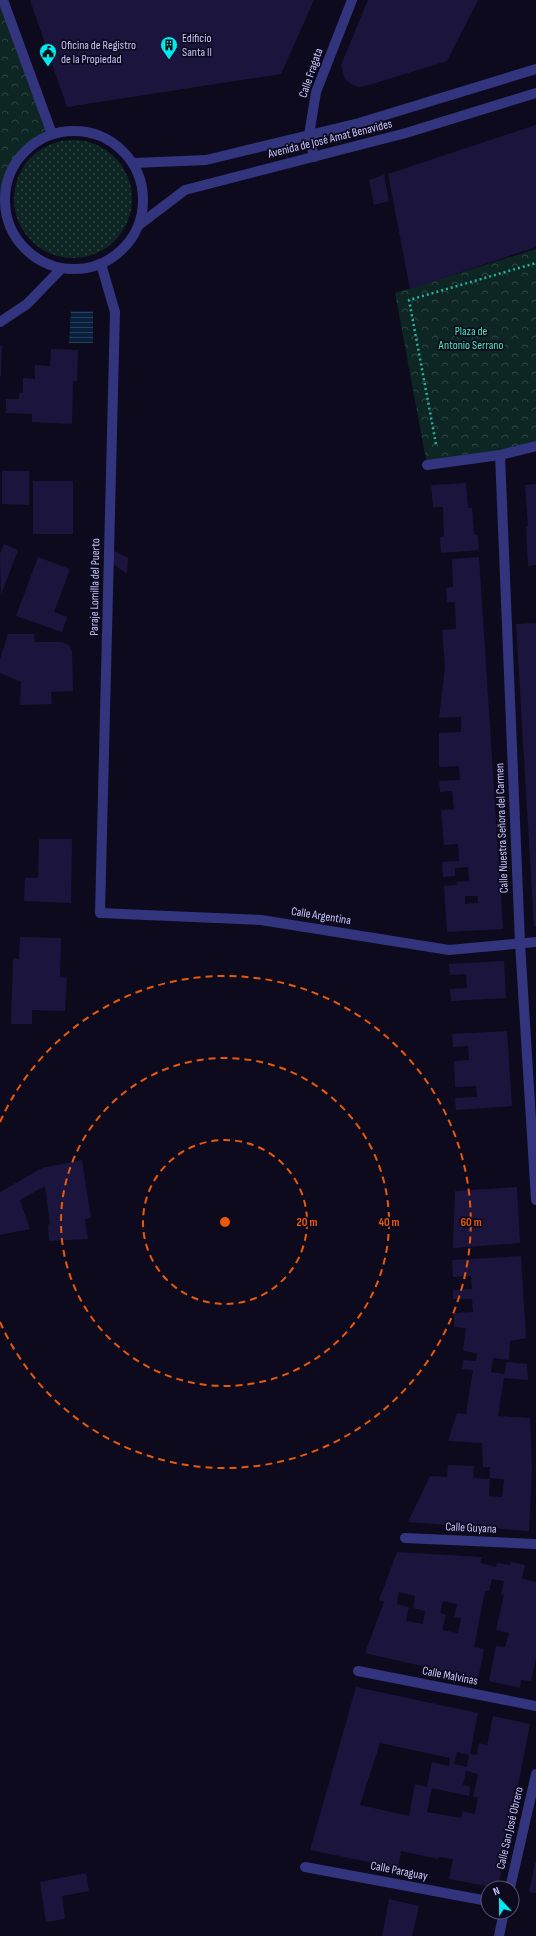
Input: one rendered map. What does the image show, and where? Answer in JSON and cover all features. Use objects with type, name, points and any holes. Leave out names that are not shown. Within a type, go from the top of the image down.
[{"type":"street","points":[[3,0],[52,134]]},
{"type":"street","name":"Calle Fragata","points":[[314,157],[309,135],[316,92],[352,0]]},
{"type":"street","name":"Avenida de José Amat Benavides","points":[[134,163],[206,160],[359,122],[536,69]]},
{"type":"street","name":"Avenida de José Amat Benavides","points":[[139,225],[185,190],[406,133],[536,93]]},
{"type":"street","points":[[75,130],[98,134],[118,146],[134,163],[142,183],[144,204],[139,225],[130,241],[117,255],[101,264],[81,269],[61,269],[39,261],[21,246],[4,226],[5,212],[2,198],[8,177],[18,158],[33,143],[52,134],[75,130]]},
{"type":"street","name":"Paraje Lomilla del Puerto","points":[[100,913],[115,312],[101,264]]},
{"type":"street","points":[[0,322],[27,304],[61,269]]},
{"type":"street","points":[[427,465],[500,455],[536,446]]},
{"type":"street","name":"Calle Nuestra Señora del Carmen","points":[[500,455],[520,943],[536,1200]]},
{"type":"street","name":"Calle Argentina","points":[[100,913],[261,920],[449,950],[536,942]]},
{"type":"street","name":"Calle Guyana","points":[[406,1538],[536,1544]]},
{"type":"street","name":"Calle Malvinas","points":[[358,1671],[536,1706]]},
{"type":"street","name":"Calle San José Obrero","points":[[512,1880],[536,1774]]},
{"type":"street","name":"Calle Paraguay","points":[[305,1867],[480,1900]]},
{"type":"street","points":[[499,1936],[502,1920]]},
{"type":"path","points":[[440,464],[409,300],[536,263]]},
{"type":"green space","points":[[0,0],[52,134],[32,145],[19,158],[10,175],[4,197],[0,198]]},
{"type":"green space","points":[[73,140],[84,141],[96,145],[115,157],[127,176],[131,188],[131,210],[127,222],[115,241],[96,253],[84,257],[73,258],[62,257],[50,253],[31,241],[19,222],[15,210],[14,199],[15,188],[19,176],[31,157],[50,145],[62,141]]},
{"type":"green space","name":"Plaza de Antonio Serrano","points":[[536,249],[536,446],[427,465],[395,293]]},
{"type":"water","points":[[71,311],[93,311],[93,343],[69,343]]},
{"type":"building","name":"Edificio Santa II","points":[[30,0],[314,0],[281,74],[67,107]]},
{"type":"building","points":[[368,0],[478,0],[447,61],[359,87],[351,84],[345,79],[341,65]]},
{"type":"building","points":[[536,125],[536,247],[410,289],[388,174]]},
{"type":"building","points":[[384,175],[389,201],[374,205],[369,180]]},
{"type":"building","points":[[2,344],[1,376],[0,376],[0,346]]},
{"type":"building","points":[[51,349],[78,350],[77,381],[73,381],[72,424],[32,422],[32,414],[6,413],[6,399],[19,399],[19,393],[23,393],[23,378],[35,379],[35,365],[50,366]]},
{"type":"building","points":[[2,471],[29,471],[29,505],[2,504]]},
{"type":"building","points":[[33,481],[73,481],[73,534],[33,534]]},
{"type":"building","points":[[466,483],[468,508],[472,508],[474,534],[478,535],[479,550],[441,553],[440,537],[444,536],[443,507],[433,507],[431,485]]},
{"type":"building","points":[[536,484],[536,565],[528,566],[526,526],[528,526],[525,485]]},
{"type":"building","points":[[4,544],[18,550],[1,595],[0,554]]},
{"type":"building","points":[[113,550],[128,558],[127,574],[113,564]]},
{"type":"building","points":[[38,557],[70,569],[54,612],[67,617],[62,632],[16,616]]},
{"type":"building","points":[[479,557],[503,929],[447,932],[444,886],[457,885],[456,882],[469,881],[468,867],[455,868],[455,876],[443,877],[442,862],[459,861],[458,844],[444,845],[441,810],[454,809],[452,791],[440,792],[439,781],[460,780],[459,766],[439,767],[439,733],[461,732],[461,717],[439,718],[445,668],[442,630],[456,629],[455,602],[447,602],[446,588],[453,587],[452,559]],"holes":[[[465,896],[478,896],[478,903],[465,904]]]},
{"type":"building","points":[[536,623],[536,926],[534,926],[516,624]]},
{"type":"building","points":[[8,634],[34,634],[35,642],[62,642],[69,645],[72,651],[73,691],[51,692],[52,704],[20,705],[21,682],[0,673],[0,659]]},
{"type":"building","points":[[39,839],[72,839],[71,903],[24,901],[25,878],[38,878]]},
{"type":"building","points":[[20,937],[61,938],[60,977],[67,978],[65,1011],[32,1010],[32,1024],[11,1024],[13,958],[19,959]]},
{"type":"building","points":[[504,961],[506,998],[451,1001],[450,989],[467,988],[466,974],[450,975],[449,964]]},
{"type":"building","points":[[507,1031],[512,1106],[456,1110],[455,1098],[477,1097],[476,1086],[455,1087],[454,1061],[469,1060],[468,1046],[453,1047],[452,1034]]},
{"type":"building","points":[[82,1160],[91,1218],[85,1219],[88,1239],[49,1241],[48,1225],[50,1224],[45,1186],[20,1200],[30,1229],[0,1235],[0,1192],[42,1168]]},
{"type":"building","points":[[517,1187],[520,1243],[453,1248],[455,1191]]},
{"type":"building","points":[[521,1256],[526,1338],[510,1341],[509,1360],[493,1358],[491,1372],[504,1374],[507,1362],[527,1364],[528,1380],[504,1378],[498,1416],[530,1418],[532,1469],[529,1531],[408,1522],[430,1476],[447,1477],[448,1465],[474,1466],[473,1478],[490,1479],[489,1496],[502,1497],[504,1479],[490,1478],[490,1467],[483,1467],[482,1443],[448,1441],[457,1413],[466,1414],[473,1370],[462,1369],[463,1360],[476,1361],[477,1353],[463,1351],[466,1328],[454,1327],[454,1313],[473,1312],[472,1299],[453,1299],[453,1290],[472,1289],[471,1276],[453,1277],[452,1260]]},
{"type":"building","points":[[397,1552],[482,1557],[480,1563],[496,1567],[497,1563],[510,1565],[511,1562],[525,1565],[522,1579],[536,1582],[536,1658],[531,1681],[521,1680],[520,1688],[489,1681],[496,1646],[505,1647],[509,1633],[496,1630],[504,1595],[501,1594],[504,1581],[492,1579],[489,1591],[485,1591],[474,1647],[484,1649],[478,1679],[365,1653],[384,1602],[379,1600]],"holes":[[[399,1592],[415,1596],[413,1608],[425,1611],[423,1624],[406,1621],[409,1607],[397,1604]],[[443,1601],[457,1604],[454,1617],[461,1618],[458,1633],[442,1630],[446,1615],[440,1613]]]},
{"type":"building","points":[[356,1687],[478,1713],[470,1754],[477,1755],[479,1743],[487,1745],[493,1716],[530,1724],[500,1880],[480,1880],[480,1885],[449,1879],[453,1859],[439,1857],[438,1859],[401,1851],[398,1868],[310,1850]],"holes":[[[380,1743],[450,1758],[449,1766],[432,1762],[427,1787],[415,1784],[409,1816],[360,1805]],[[457,1752],[469,1755],[467,1767],[454,1764]],[[466,1771],[478,1774],[473,1797],[478,1797],[475,1814],[463,1811],[461,1818],[427,1812],[432,1788],[469,1796],[470,1787],[463,1785]]]},
{"type":"building","points":[[536,1863],[536,1893],[529,1892]]},
{"type":"building","points":[[86,1873],[89,1891],[62,1896],[65,1919],[46,1922],[40,1882]]},
{"type":"building","points":[[389,1899],[419,1906],[412,1936],[382,1936]]},
{"type":"place","name":"Edificio Santa II","points":[[169,60]]},
{"type":"place","name":"Oficina de Registro de la Propiedad","points":[[48,67]]}]
